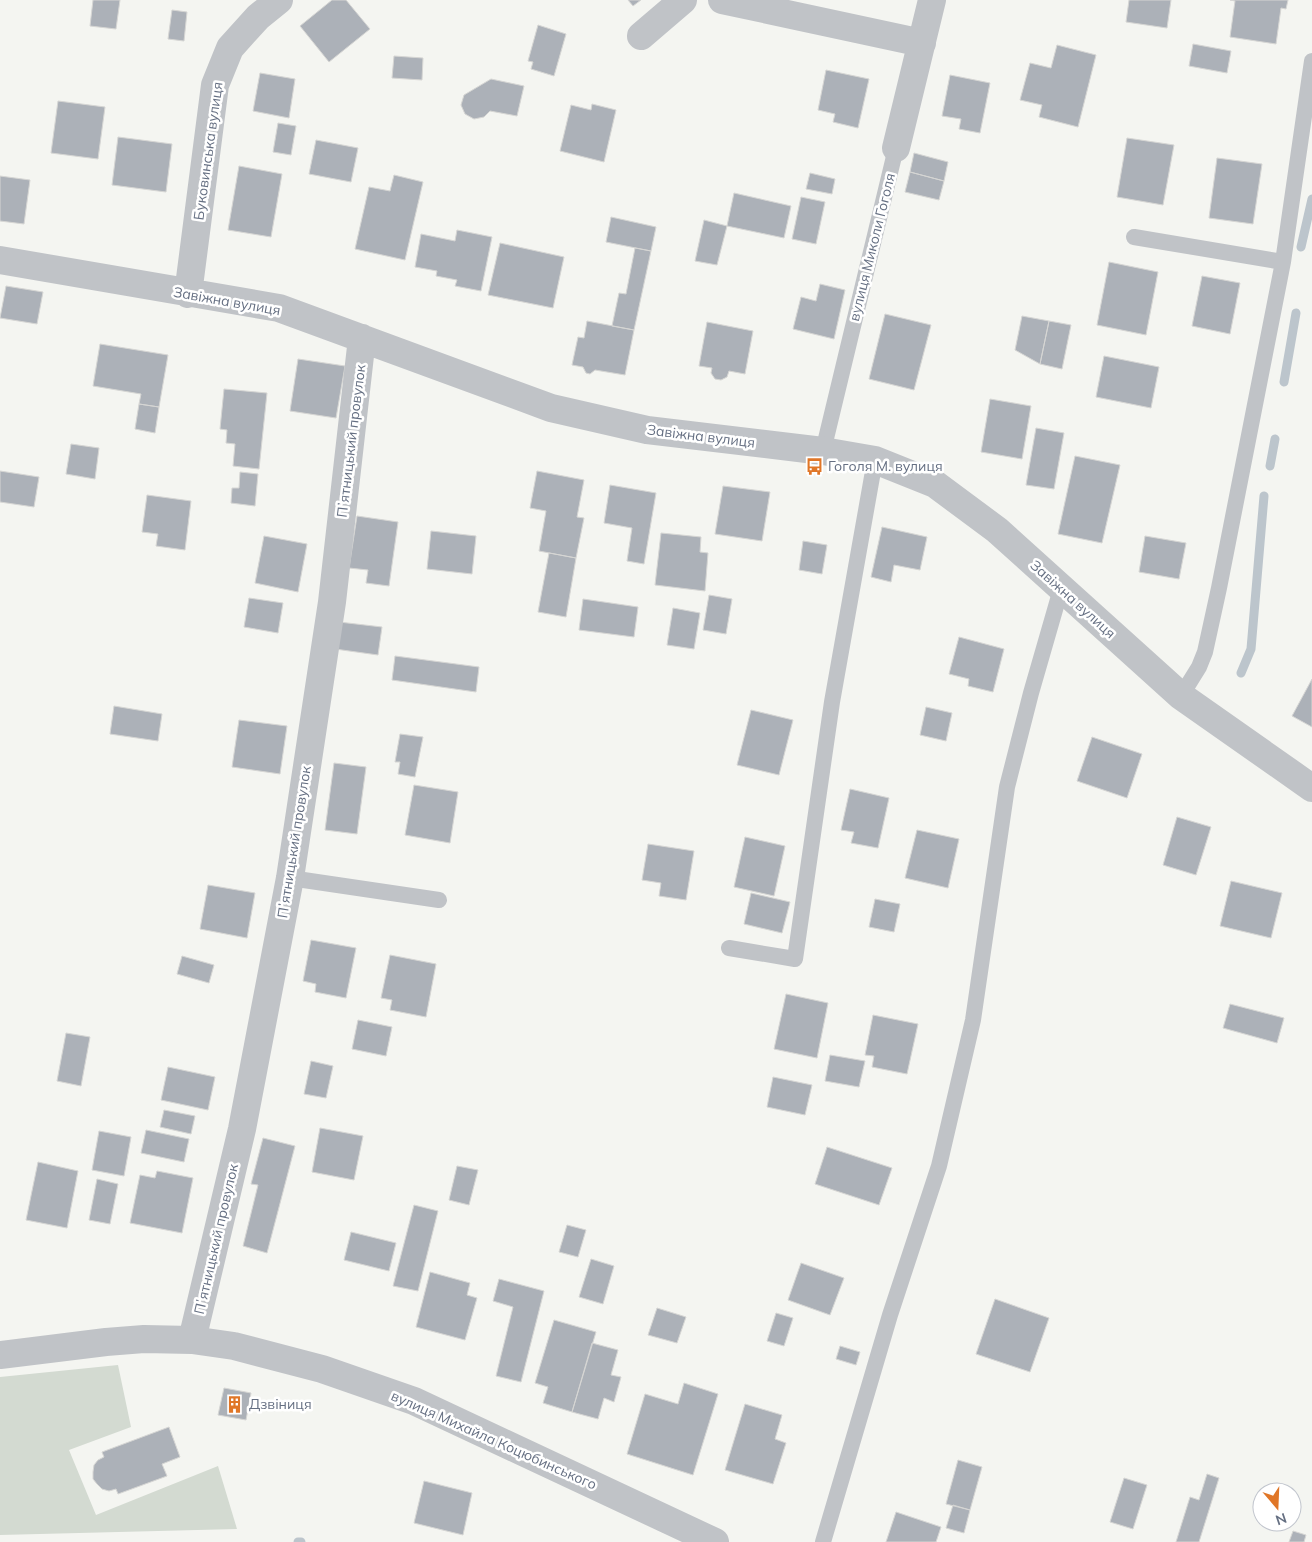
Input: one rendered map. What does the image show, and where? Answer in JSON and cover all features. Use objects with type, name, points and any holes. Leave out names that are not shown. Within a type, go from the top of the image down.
[{"type":"street","name":"Буковинська вулиця","points":[[188,294],[215,85],[230,48],[258,17],[279,0]]},
{"type":"street","points":[[641,36],[683,0]]},
{"type":"street","points":[[722,0],[922,43]]},
{"type":"street","name":"вулиця Миколи Гоголя","points":[[896,148],[932,0]]},
{"type":"street","name":"Завіжна вулиця","points":[[0,260],[188,294],[279,308],[551,408],[647,430],[823,451],[875,460],[935,484],[997,530],[1181,696],[1312,788]]},
{"type":"street","name":"Пʼятницький провулок","points":[[192,1340],[242,1129],[290,878],[332,602],[362,338]]},
{"type":"street","name":"вулиця Михайла Коцюбинського","points":[[0,1356],[144,1339],[192,1340],[234,1346],[322,1369],[414,1401],[715,1542]]},
{"type":"lane","points":[[1181,696],[1199,667],[1205,652],[1283,262],[1312,61]]},
{"type":"lane","name":"вулиця Миколи Гоголя","points":[[823,451],[896,148]]},
{"type":"lane","points":[[1134,237],[1283,262]]},
{"type":"lane","points":[[729,948],[795,959],[832,702],[875,460]]},
{"type":"lane","points":[[823,1542],[890,1315],[938,1166],[973,1020],[1007,787],[1031,693],[1061,589]]},
{"type":"lane","points":[[290,878],[439,900]]},
{"type":"shaded area","points":[[118,1365],[131,1427],[69,1450],[96,1515],[218,1466],[237,1529],[0,1535],[0,1377]]},
{"type":"building","points":[[93,0],[120,0],[116,29],[90,26]]},
{"type":"building","points":[[332,0],[346,0],[370,29],[329,62],[300,26]]},
{"type":"building","points":[[628,0],[641,0],[633,6]]},
{"type":"building","points":[[1129,0],[1171,0],[1167,28],[1126,22]]},
{"type":"building","points":[[1230,0],[1288,0],[1286,9],[1281,8],[1276,44],[1230,37],[1235,1]]},
{"type":"building","points":[[172,10],[187,12],[184,41],[168,39]]},
{"type":"building","points":[[538,25],[566,34],[554,76],[531,69],[533,62],[528,61]]},
{"type":"building","points":[[1193,44],[1231,51],[1227,73],[1189,66]]},
{"type":"building","points":[[1057,45],[1096,55],[1078,127],[1039,117],[1042,105],[1020,100],[1030,63],[1051,68]]},
{"type":"building","points":[[394,56],[423,58],[422,80],[392,78]]},
{"type":"building","points":[[826,70],[869,79],[858,128],[833,122],[835,114],[818,110]]},
{"type":"building","points":[[260,73],[295,79],[289,118],[253,111]]},
{"type":"building","points":[[950,75],[990,83],[980,133],[959,129],[961,119],[942,116]]},
{"type":"building","points":[[491,79],[524,86],[517,116],[490,111],[484,117],[474,119],[465,114],[461,105],[464,95]]},
{"type":"building","points":[[58,101],[105,107],[98,159],[51,153]]},
{"type":"building","points":[[592,104],[616,110],[604,162],[560,151],[571,105],[591,110]]},
{"type":"building","points":[[278,123],[296,126],[291,155],[273,152]]},
{"type":"building","points":[[118,137],[172,144],[166,192],[112,185]]},
{"type":"building","points":[[1127,138],[1174,145],[1163,205],[1117,197]]},
{"type":"building","points":[[316,140],[358,148],[351,182],[309,174]]},
{"type":"building","points":[[914,153],[948,162],[944,181],[910,172]]},
{"type":"building","points":[[1217,158],[1262,164],[1253,224],[1209,218]]},
{"type":"building","points":[[239,166],[282,174],[271,237],[228,230]]},
{"type":"building","points":[[910,172],[944,181],[939,200],[905,192]]},
{"type":"building","points":[[810,173],[835,179],[832,194],[806,189]]},
{"type":"building","points":[[394,175],[423,182],[405,260],[355,249],[369,187],[390,191]]},
{"type":"building","points":[[0,176],[30,180],[24,224],[0,221]]},
{"type":"building","points":[[734,193],[791,206],[784,238],[727,226]]},
{"type":"building","points":[[801,197],[825,202],[816,244],[792,239]]},
{"type":"building","points":[[611,217],[656,227],[651,251],[606,242]]},
{"type":"building","points":[[704,220],[727,226],[717,265],[695,261]]},
{"type":"building","points":[[457,230],[492,237],[481,291],[455,286],[457,280],[436,276],[437,271],[415,267],[421,234],[455,241]]},
{"type":"building","points":[[500,243],[564,257],[553,308],[488,295]]},
{"type":"building","points":[[635,248],[651,251],[634,330],[612,326],[619,293],[626,294]]},
{"type":"building","points":[[1109,262],[1158,272],[1146,335],[1097,325]]},
{"type":"building","points":[[1202,276],[1240,283],[1230,334],[1192,326]]},
{"type":"building","points":[[820,284],[845,290],[834,339],[793,329],[801,297],[816,301]]},
{"type":"building","points":[[6,286],[43,292],[37,324],[0,318]]},
{"type":"building","points":[[885,314],[931,325],[914,390],[869,379]]},
{"type":"building","points":[[1022,316],[1049,321],[1040,364],[1015,350]]},
{"type":"building","points":[[587,321],[634,330],[625,375],[595,370],[590,374],[586,373],[583,367],[572,365],[578,337],[584,338]]},
{"type":"building","points":[[1049,321],[1071,325],[1062,369],[1040,364]]},
{"type":"building","points":[[707,322],[753,331],[745,374],[729,371],[727,377],[721,380],[715,379],[711,373],[712,368],[699,366]]},
{"type":"building","points":[[100,344],[168,355],[159,407],[139,404],[141,394],[93,386]]},
{"type":"building","points":[[1104,356],[1159,367],[1151,408],[1096,397]]},
{"type":"building","points":[[298,359],[345,366],[336,418],[290,411]]},
{"type":"building","points":[[224,389],[267,393],[259,469],[233,466],[235,444],[226,443],[227,430],[220,429]]},
{"type":"building","points":[[990,399],[1031,406],[1022,459],[981,452]]},
{"type":"building","points":[[139,404],[159,407],[155,433],[135,429]]},
{"type":"building","points":[[1036,428],[1064,433],[1054,489],[1026,485]]},
{"type":"building","points":[[71,444],[99,448],[95,479],[66,474]]},
{"type":"building","points":[[1075,456],[1120,465],[1102,543],[1058,534]]},
{"type":"building","points":[[0,471],[39,477],[34,507],[0,502]]},
{"type":"building","points":[[537,471],[584,480],[577,517],[584,518],[576,558],[539,551],[546,511],[530,508]]},
{"type":"building","points":[[240,472],[258,474],[255,506],[231,503],[232,488],[239,488]]},
{"type":"building","points":[[610,485],[656,493],[644,564],[627,561],[632,528],[604,523]]},
{"type":"building","points":[[723,486],[770,492],[762,541],[715,534]]},
{"type":"building","points":[[147,495],[191,501],[185,550],[156,546],[158,534],[142,532]]},
{"type":"building","points":[[357,516],[398,522],[389,586],[366,583],[368,570],[349,568]]},
{"type":"building","points":[[882,527],[927,537],[920,570],[894,565],[891,582],[871,577]]},
{"type":"building","points":[[431,531],[476,536],[472,574],[427,569]]},
{"type":"building","points":[[661,533],[701,537],[700,552],[708,553],[705,591],[655,585]]},
{"type":"building","points":[[264,536],[307,544],[298,592],[255,583]]},
{"type":"building","points":[[1145,536],[1186,543],[1179,579],[1139,572]]},
{"type":"building","points":[[803,541],[827,545],[822,574],[799,570]]},
{"type":"building","points":[[549,553],[576,558],[566,617],[538,612]]},
{"type":"building","points":[[709,595],[732,599],[726,634],[703,630]]},
{"type":"building","points":[[249,598],[283,603],[278,633],[244,627]]},
{"type":"building","points":[[583,599],[638,607],[634,637],[579,630]]},
{"type":"building","points":[[673,608],[700,613],[694,649],[667,645]]},
{"type":"building","points":[[339,622],[382,627],[378,655],[335,649]]},
{"type":"building","points":[[959,637],[1004,649],[993,692],[968,686],[969,679],[949,674]]},
{"type":"building","points":[[395,656],[479,667],[476,692],[392,680]]},
{"type":"building","points":[[1312,679],[1312,727],[1292,716]]},
{"type":"building","points":[[114,706],[162,714],[158,741],[110,734]]},
{"type":"building","points":[[926,707],[952,713],[946,741],[920,735]]},
{"type":"building","points":[[751,710],[793,720],[779,775],[737,765]]},
{"type":"building","points":[[239,720],[287,726],[280,774],[232,767]]},
{"type":"building","points":[[400,734],[423,737],[415,777],[398,774],[400,762],[395,762]]},
{"type":"building","points":[[1092,737],[1142,754],[1127,798],[1077,781]]},
{"type":"building","points":[[334,763],[366,767],[357,834],[325,830]]},
{"type":"building","points":[[414,785],[458,792],[450,843],[405,835]]},
{"type":"building","points":[[850,789],[889,798],[878,848],[851,843],[854,832],[841,830]]},
{"type":"building","points":[[1177,817],[1211,827],[1196,875],[1163,865]]},
{"type":"building","points":[[917,830],[959,839],[948,888],[905,878]]},
{"type":"building","points":[[745,837],[785,846],[774,896],[734,887]]},
{"type":"building","points":[[648,844],[694,851],[686,900],[659,896],[661,883],[642,880]]},
{"type":"building","points":[[1231,881],[1282,893],[1271,938],[1220,926]]},
{"type":"building","points":[[208,885],[255,893],[247,938],[200,929]]},
{"type":"building","points":[[751,893],[790,902],[782,933],[744,924]]},
{"type":"building","points":[[875,899],[900,904],[894,932],[869,927]]},
{"type":"building","points":[[311,940],[356,948],[346,998],[315,992],[316,984],[303,981]]},
{"type":"building","points":[[390,955],[436,964],[426,1017],[390,1010],[392,1000],[381,998]]},
{"type":"building","points":[[182,956],[214,965],[209,983],[177,974]]},
{"type":"building","points":[[786,994],[828,1003],[817,1058],[774,1049]]},
{"type":"building","points":[[1230,1004],[1284,1018],[1277,1043],[1223,1028]]},
{"type":"building","points":[[873,1015],[918,1024],[907,1074],[872,1067],[874,1056],[865,1055]]},
{"type":"building","points":[[358,1020],[392,1027],[386,1056],[352,1049]]},
{"type":"building","points":[[66,1033],[90,1037],[81,1086],[57,1081]]},
{"type":"building","points":[[830,1055],[865,1061],[859,1087],[825,1081]]},
{"type":"building","points":[[311,1061],[333,1066],[326,1098],[304,1094]]},
{"type":"building","points":[[168,1067],[215,1077],[208,1110],[161,1100]]},
{"type":"building","points":[[773,1077],[812,1085],[805,1115],[767,1107]]},
{"type":"building","points":[[164,1110],[195,1116],[191,1134],[160,1127]]},
{"type":"building","points":[[320,1128],[363,1136],[354,1180],[312,1172]]},
{"type":"building","points":[[146,1130],[189,1139],[184,1162],[141,1153]]},
{"type":"building","points":[[99,1131],[131,1137],[124,1176],[92,1170]]},
{"type":"building","points":[[263,1138],[295,1146],[267,1253],[243,1246],[258,1185],[251,1184]]},
{"type":"building","points":[[827,1147],[892,1168],[879,1205],[815,1184]]},
{"type":"building","points":[[38,1162],[78,1171],[67,1228],[26,1220]]},
{"type":"building","points":[[457,1166],[478,1170],[469,1205],[449,1200]]},
{"type":"building","points":[[157,1171],[193,1178],[182,1233],[130,1223],[140,1175],[155,1178]]},
{"type":"building","points":[[97,1179],[118,1184],[110,1224],[89,1220]]},
{"type":"building","points":[[414,1205],[438,1211],[418,1291],[393,1286]]},
{"type":"building","points":[[567,1225],[586,1230],[578,1257],[559,1252]]},
{"type":"building","points":[[351,1232],[396,1243],[389,1271],[344,1260]]},
{"type":"building","points":[[591,1259],[614,1266],[603,1304],[579,1297]]},
{"type":"building","points":[[801,1263],[844,1278],[830,1315],[788,1300]]},
{"type":"building","points":[[430,1272],[470,1283],[467,1295],[477,1298],[465,1340],[416,1327]]},
{"type":"building","points":[[499,1279],[544,1291],[521,1382],[496,1376],[513,1307],[493,1301]]},
{"type":"building","points":[[995,1299],[1049,1318],[1030,1372],[976,1354]]},
{"type":"building","points":[[657,1308],[686,1317],[677,1343],[648,1335]]},
{"type":"building","points":[[776,1313],[793,1318],[784,1346],[767,1341]]},
{"type":"building","points":[[554,1320],[596,1332],[572,1412],[543,1403],[548,1387],[535,1383]]},
{"type":"building","points":[[592,1343],[618,1350],[611,1375],[621,1377],[614,1402],[604,1398],[598,1419],[572,1412]]},
{"type":"building","points":[[840,1346],[860,1352],[856,1365],[836,1359]]},
{"type":"building","points":[[684,1383],[718,1394],[693,1475],[627,1454],[645,1394],[678,1404]]},
{"type":"building","name":"Дзвіниця","points":[[224,1388],[251,1393],[246,1420],[218,1415]]},
{"type":"building","points":[[745,1404],[782,1415],[775,1439],[786,1443],[773,1484],[725,1470]]},
{"type":"building","points":[[169,1427],[180,1457],[162,1464],[167,1476],[118,1494],[116,1489],[109,1491],[102,1489],[93,1479],[94,1465],[104,1457],[102,1452]]},
{"type":"building","points":[[958,1460],[982,1467],[970,1510],[946,1504]]},
{"type":"building","points":[[1207,1474],[1219,1478],[1199,1542],[1176,1542],[1190,1497],[1199,1500]]},
{"type":"building","points":[[1124,1478],[1147,1485],[1133,1529],[1110,1522]]},
{"type":"building","points":[[424,1481],[472,1493],[463,1535],[414,1523]]},
{"type":"building","points":[[953,1505],[970,1510],[964,1533],[946,1528]]},
{"type":"building","points":[[896,1512],[941,1527],[936,1542],[886,1542]]},
{"type":"building","points":[[1293,1532],[1306,1535],[1304,1542],[1289,1542]]},
{"type":"waterway","points":[[1301,247],[1312,199]]},
{"type":"waterway","points":[[1284,382],[1296,313]]},
{"type":"waterway","points":[[1270,466],[1275,439]]},
{"type":"waterway","points":[[1241,673],[1251,649],[1264,496]]},
{"type":"place","name":"Гоголя М. вулиця","points":[[814,466]]},
{"type":"place","name":"Дзвіниця","points":[[235,1404]]}]
